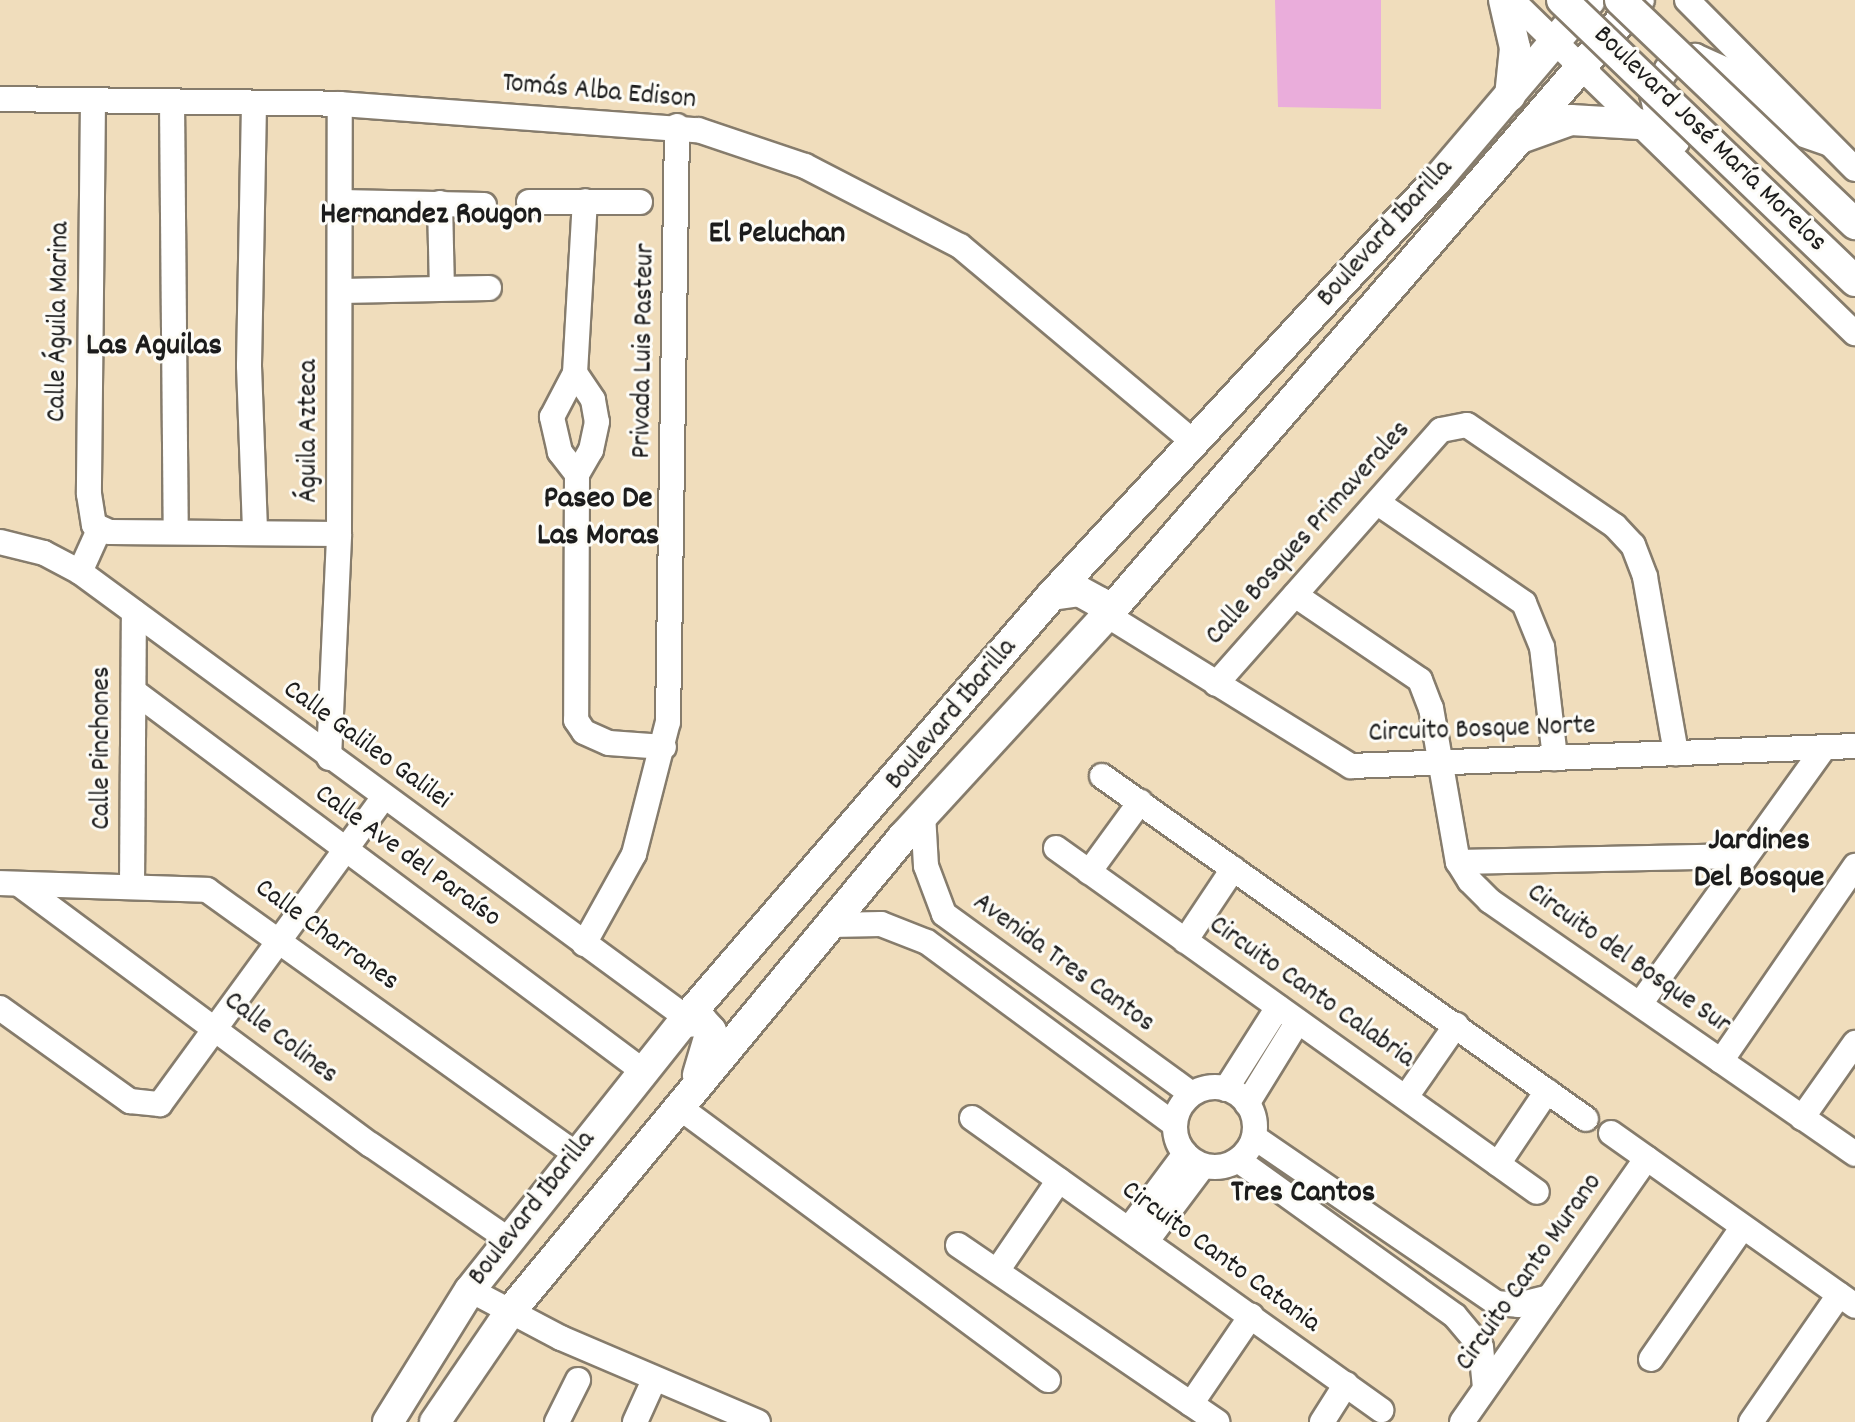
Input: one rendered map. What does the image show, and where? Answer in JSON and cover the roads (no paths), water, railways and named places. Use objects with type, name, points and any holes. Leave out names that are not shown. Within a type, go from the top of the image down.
[{"type":"main road","points":[[1504,0],[1515,48],[1510,96]]},
{"type":"main road","name":"Boulevard José María Morelos","points":[[1562,0],[1855,281]]},
{"type":"main road","name":"Boulevard Ibarilla","points":[[388,1422],[470,1290],[685,1020],[946,724],[1052,595],[1510,96],[1590,0]]},
{"type":"main road","name":"Boulevard José María Morelos","points":[[1620,0],[1855,224]]},
{"type":"main road","name":"Boulevard Ibarilla","points":[[435,1422],[510,1312],[903,837],[1107,615],[1513,141],[1584,66],[1639,0]]},
{"type":"main road","points":[[1513,141],[1571,120],[1639,124]]},
{"type":"main road","points":[[1052,595],[1079,591],[1099,602],[1107,615]]},
{"type":"main road","points":[[903,837],[888,821],[888,808],[935,751],[946,724]]},
{"type":"main road","points":[[685,1020],[702,1021],[711,1031],[686,1098]]},
{"type":"street","points":[[1512,0],[1584,66],[1639,124],[1855,333]]},
{"type":"street","points":[[1692,2],[1855,169]]},
{"type":"street","points":[[1732,212],[1714,182],[1659,124],[1652,109],[1652,94],[1667,69],[1695,56],[1714,61],[1792,131],[1829,144]]},
{"type":"street","name":"Tomás Alba Edison","points":[[0,99],[340,104],[677,126],[805,166],[960,246],[1192,441]]},
{"type":"street","name":"Calle Águila Marina","points":[[93,100],[89,494],[104,531]]},
{"type":"street","points":[[172,101],[176,532]]},
{"type":"street","points":[[254,104],[249,366],[255,533]]},
{"type":"street","name":"Águila Azteca","points":[[329,758],[339,534],[340,104]]},
{"type":"street","name":"Privada Luis Pasteur","points":[[584,944],[634,854],[664,747],[671,684],[677,126]]},
{"type":"street","points":[[577,474],[560,452],[553,429],[559,395],[575,373],[585,201]]},
{"type":"street","points":[[341,202],[484,205]]},
{"type":"street","points":[[529,202],[640,202]]},
{"type":"street","points":[[440,203],[442,288]]},
{"type":"street","points":[[341,291],[489,288]]},
{"type":"street","points":[[575,373],[593,400],[597,422],[591,450],[577,474],[576,720],[584,732],[609,743],[664,747]]},
{"type":"street","name":"Calle Bosques Primaverales","points":[[1216,684],[1449,425],[1467,425],[1615,526],[1633,545],[1645,577],[1676,753]]},
{"type":"street","points":[[1378,503],[1524,603],[1542,647],[1555,758]]},
{"type":"street","points":[[80,572],[104,531],[339,534]]},
{"type":"street","name":"Calle Galileo Galilei","points":[[0,542],[44,553],[80,572],[685,1020]]},
{"type":"street","name":"Circuito del Bosque Sur","points":[[1295,595],[1420,680],[1431,708],[1438,765],[1458,862],[1490,901],[1855,1154]]},
{"type":"street","name":"Calle Pinchones","points":[[132,886],[134,612]]},
{"type":"street","name":"Circuito Bosque Norte","points":[[1107,615],[1351,766],[1438,765],[1855,746]]},
{"type":"street","name":"Calle Ave del Paraíso","points":[[135,692],[643,1071]]},
{"type":"street","points":[[1640,1004],[1824,748]]},
{"type":"street","name":"Circuito Canto Calabria","points":[[1102,776],[1586,1119]]},
{"type":"street","points":[[0,1008],[122,1096],[149,1107],[170,1095],[384,797]]},
{"type":"street","points":[[1089,872],[1140,802]]},
{"type":"street","name":"Avenida Tres Cantos","points":[[923,814],[926,866],[944,914],[1192,1094]]},
{"type":"street","name":"Circuito Canto Calabria","points":[[1056,848],[1537,1192]]},
{"type":"street","points":[[1458,862],[1745,856]]},
{"type":"street","points":[[1721,1061],[1855,866]]},
{"type":"street","points":[[1185,941],[1233,869]]},
{"type":"street","name":"Calle Charranes","points":[[9,883],[207,890],[282,940],[576,1154]]},
{"type":"street","name":"Calle Colines","points":[[9,883],[508,1239]]},
{"type":"street","points":[[831,925],[881,924],[927,942],[1174,1124],[1194,1160]]},
{"type":"street","points":[[1226,1089],[1278,1007]]},
{"type":"street","points":[[1247,1104],[1298,1021]]},
{"type":"street","points":[[1406,1097],[1456,1025]]},
{"type":"street","points":[[1802,1118],[1855,1043]]},
{"type":"street","points":[[1174,1124],[1192,1094],[1226,1089],[1247,1104],[1254,1137],[1496,1303],[1518,1305],[1549,1297]]},
{"type":"street","points":[[1498,1164],[1547,1091]]},
{"type":"street","points":[[686,1098],[1048,1380]]},
{"type":"street","name":"Circuito Canto Catania","points":[[972,1118],[1381,1410]]},
{"type":"street","points":[[1611,1133],[1847,1300],[1751,1422]]},
{"type":"street","points":[[1238,1160],[1254,1137]]},
{"type":"street","name":"Circuito Canto Murano","points":[[1462,1422],[1647,1158]]},
{"type":"street","points":[[1194,1160],[1238,1160],[1473,1334],[1481,1347],[1485,1388]]},
{"type":"street","points":[[1138,1236],[1194,1160]]},
{"type":"street","points":[[997,1271],[1059,1180]]},
{"type":"street","points":[[1651,1359],[1742,1228]]},
{"type":"street","points":[[958,1245],[1217,1422]]},
{"type":"street","points":[[470,1290],[654,1380],[758,1422]]},
{"type":"street","points":[[1473,1334],[1496,1303]]},
{"type":"street","points":[[1191,1404],[1251,1316]]},
{"type":"street","points":[[557,1422],[578,1380]]},
{"type":"street","points":[[635,1422],[654,1380]]},
{"type":"street","points":[[1322,1422],[1346,1384]]},
{"type":"district","name":"Hernandez Rougon","points":[[431,216]]},
{"type":"district","name":"El Peluchan","points":[[777,235]]},
{"type":"district","name":"Las Aguilas","points":[[154,347]]},
{"type":"district","name":"Paseo De Las Moras","points":[[598,520]]},
{"type":"district","name":"Jardines Del Bosque","points":[[1759,862]]},
{"type":"district","name":"Tres Cantos","points":[[1303,1194]]}]
